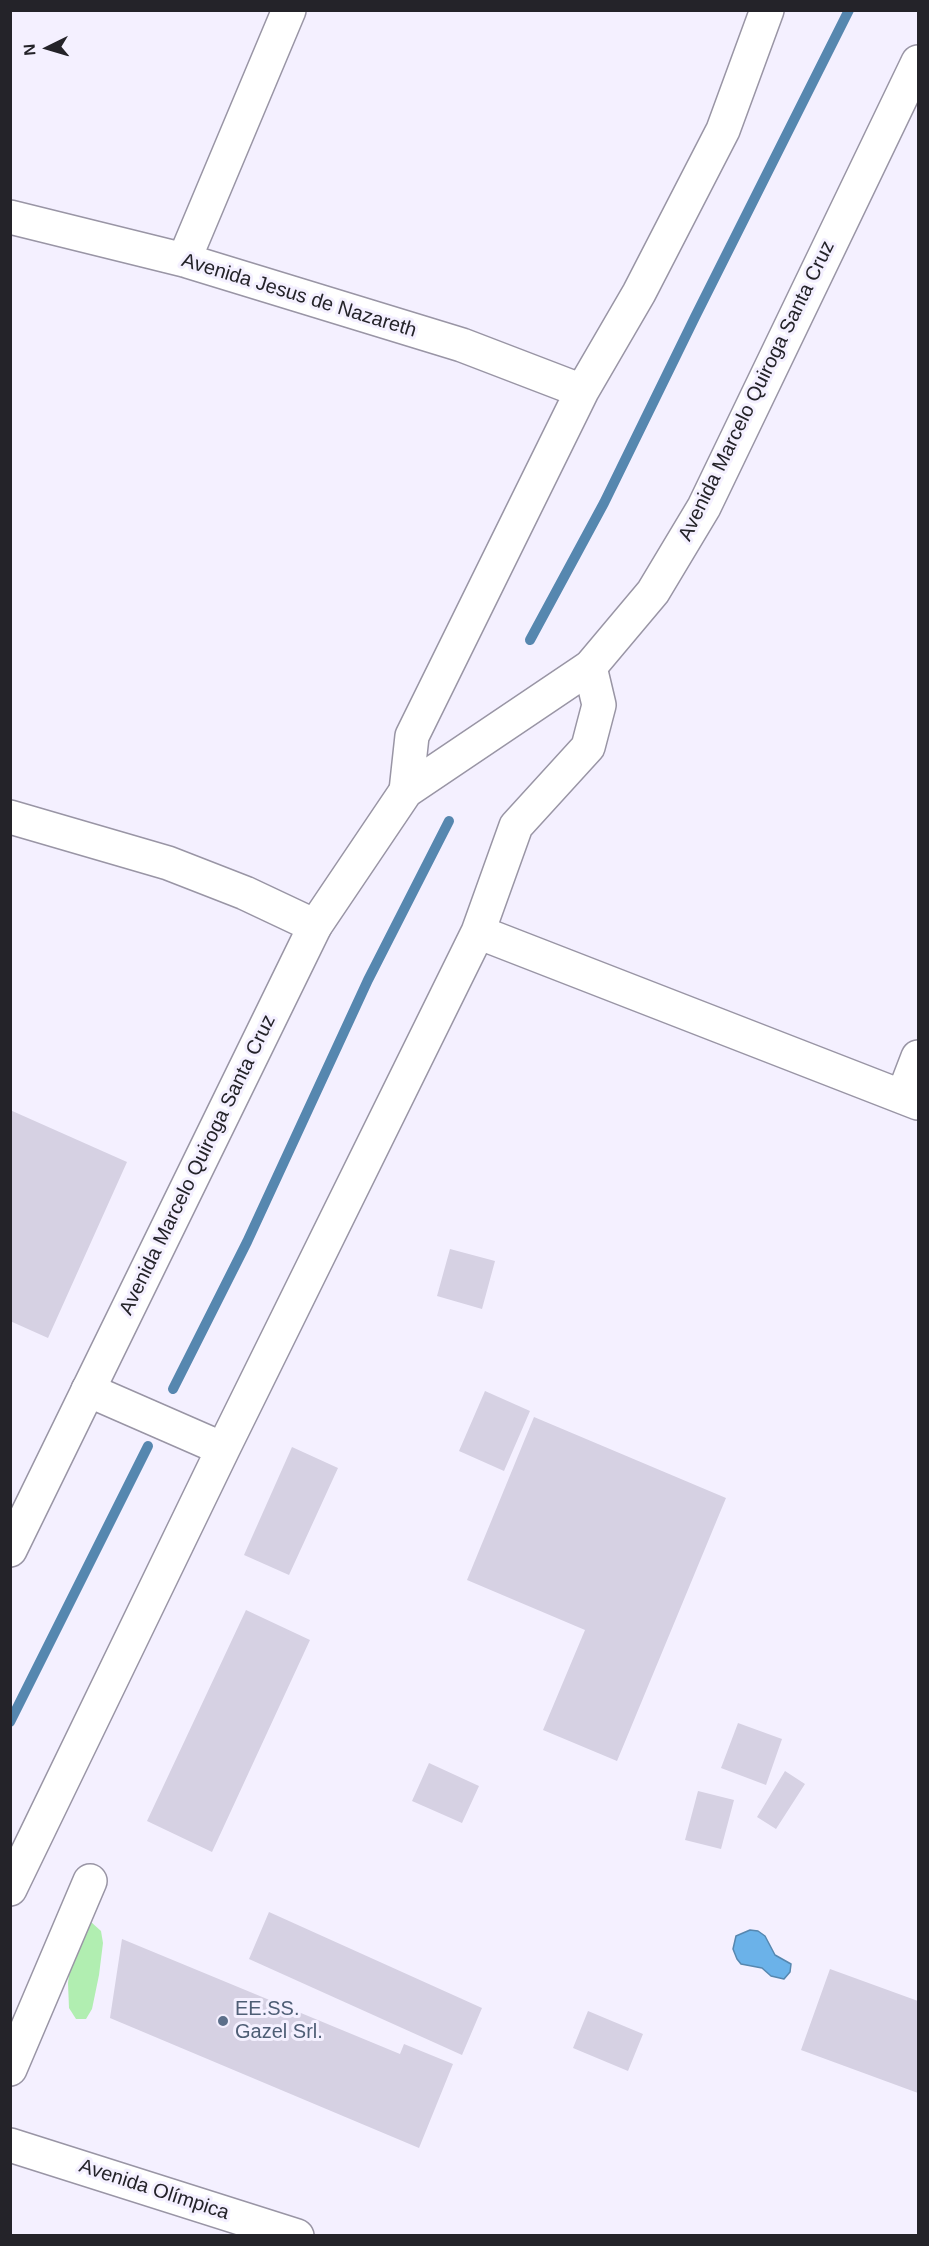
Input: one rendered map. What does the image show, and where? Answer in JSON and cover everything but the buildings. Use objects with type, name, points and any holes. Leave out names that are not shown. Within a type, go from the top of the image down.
[{"type":"street","points":[[184,260],[290,10]]},
{"type":"street","name":"Avenida Marcelo Quiroga Santa Cruz","points":[[406,791],[412,736],[582,391],[639,293],[723,130],[767,10]]},
{"type":"street","name":"Avenida Marcelo Quiroga Santa Cruz","points":[[10,1550],[315,926],[406,791],[590,667],[653,592],[704,507],[918,62]]},
{"type":"street","name":"Avenida Jesus de Nazareth","points":[[10,217],[184,260],[462,345],[582,391]]},
{"type":"street","points":[[10,1889],[223,1449],[478,932],[516,826],[588,747],[599,705],[590,667]]},
{"type":"street","points":[[10,817],[168,863],[245,893],[315,926]]},
{"type":"street","points":[[478,932],[911,1100],[918,1057]]},
{"type":"street","points":[[88,1390],[223,1449]]},
{"type":"street","points":[[10,2068],[90,1881]]},
{"type":"street","name":"Avenida Olímpica","points":[[10,2145],[297,2235]]},
{"type":"green space","points":[[91,1922],[101,1931],[103,1943],[99,1975],[92,2009],[86,2019],[76,2019],[69,2008],[68,1983],[73,1944],[82,1926]]},
{"type":"water","points":[[750,1930],[758,1931],[765,1936],[775,1955],[791,1964],[790,1972],[784,1979],[771,1976],[762,1968],[741,1964],[737,1959],[733,1949],[736,1936]]},
{"type":"waterway","points":[[530,640],[604,503],[849,10]]},
{"type":"waterway","points":[[173,1389],[247,1242],[368,980],[449,821]]},
{"type":"waterway","points":[[10,1722],[148,1446]]},
{"type":"place","name":"EE.SS. Gazel Srl.","points":[[223,2021]]}]
